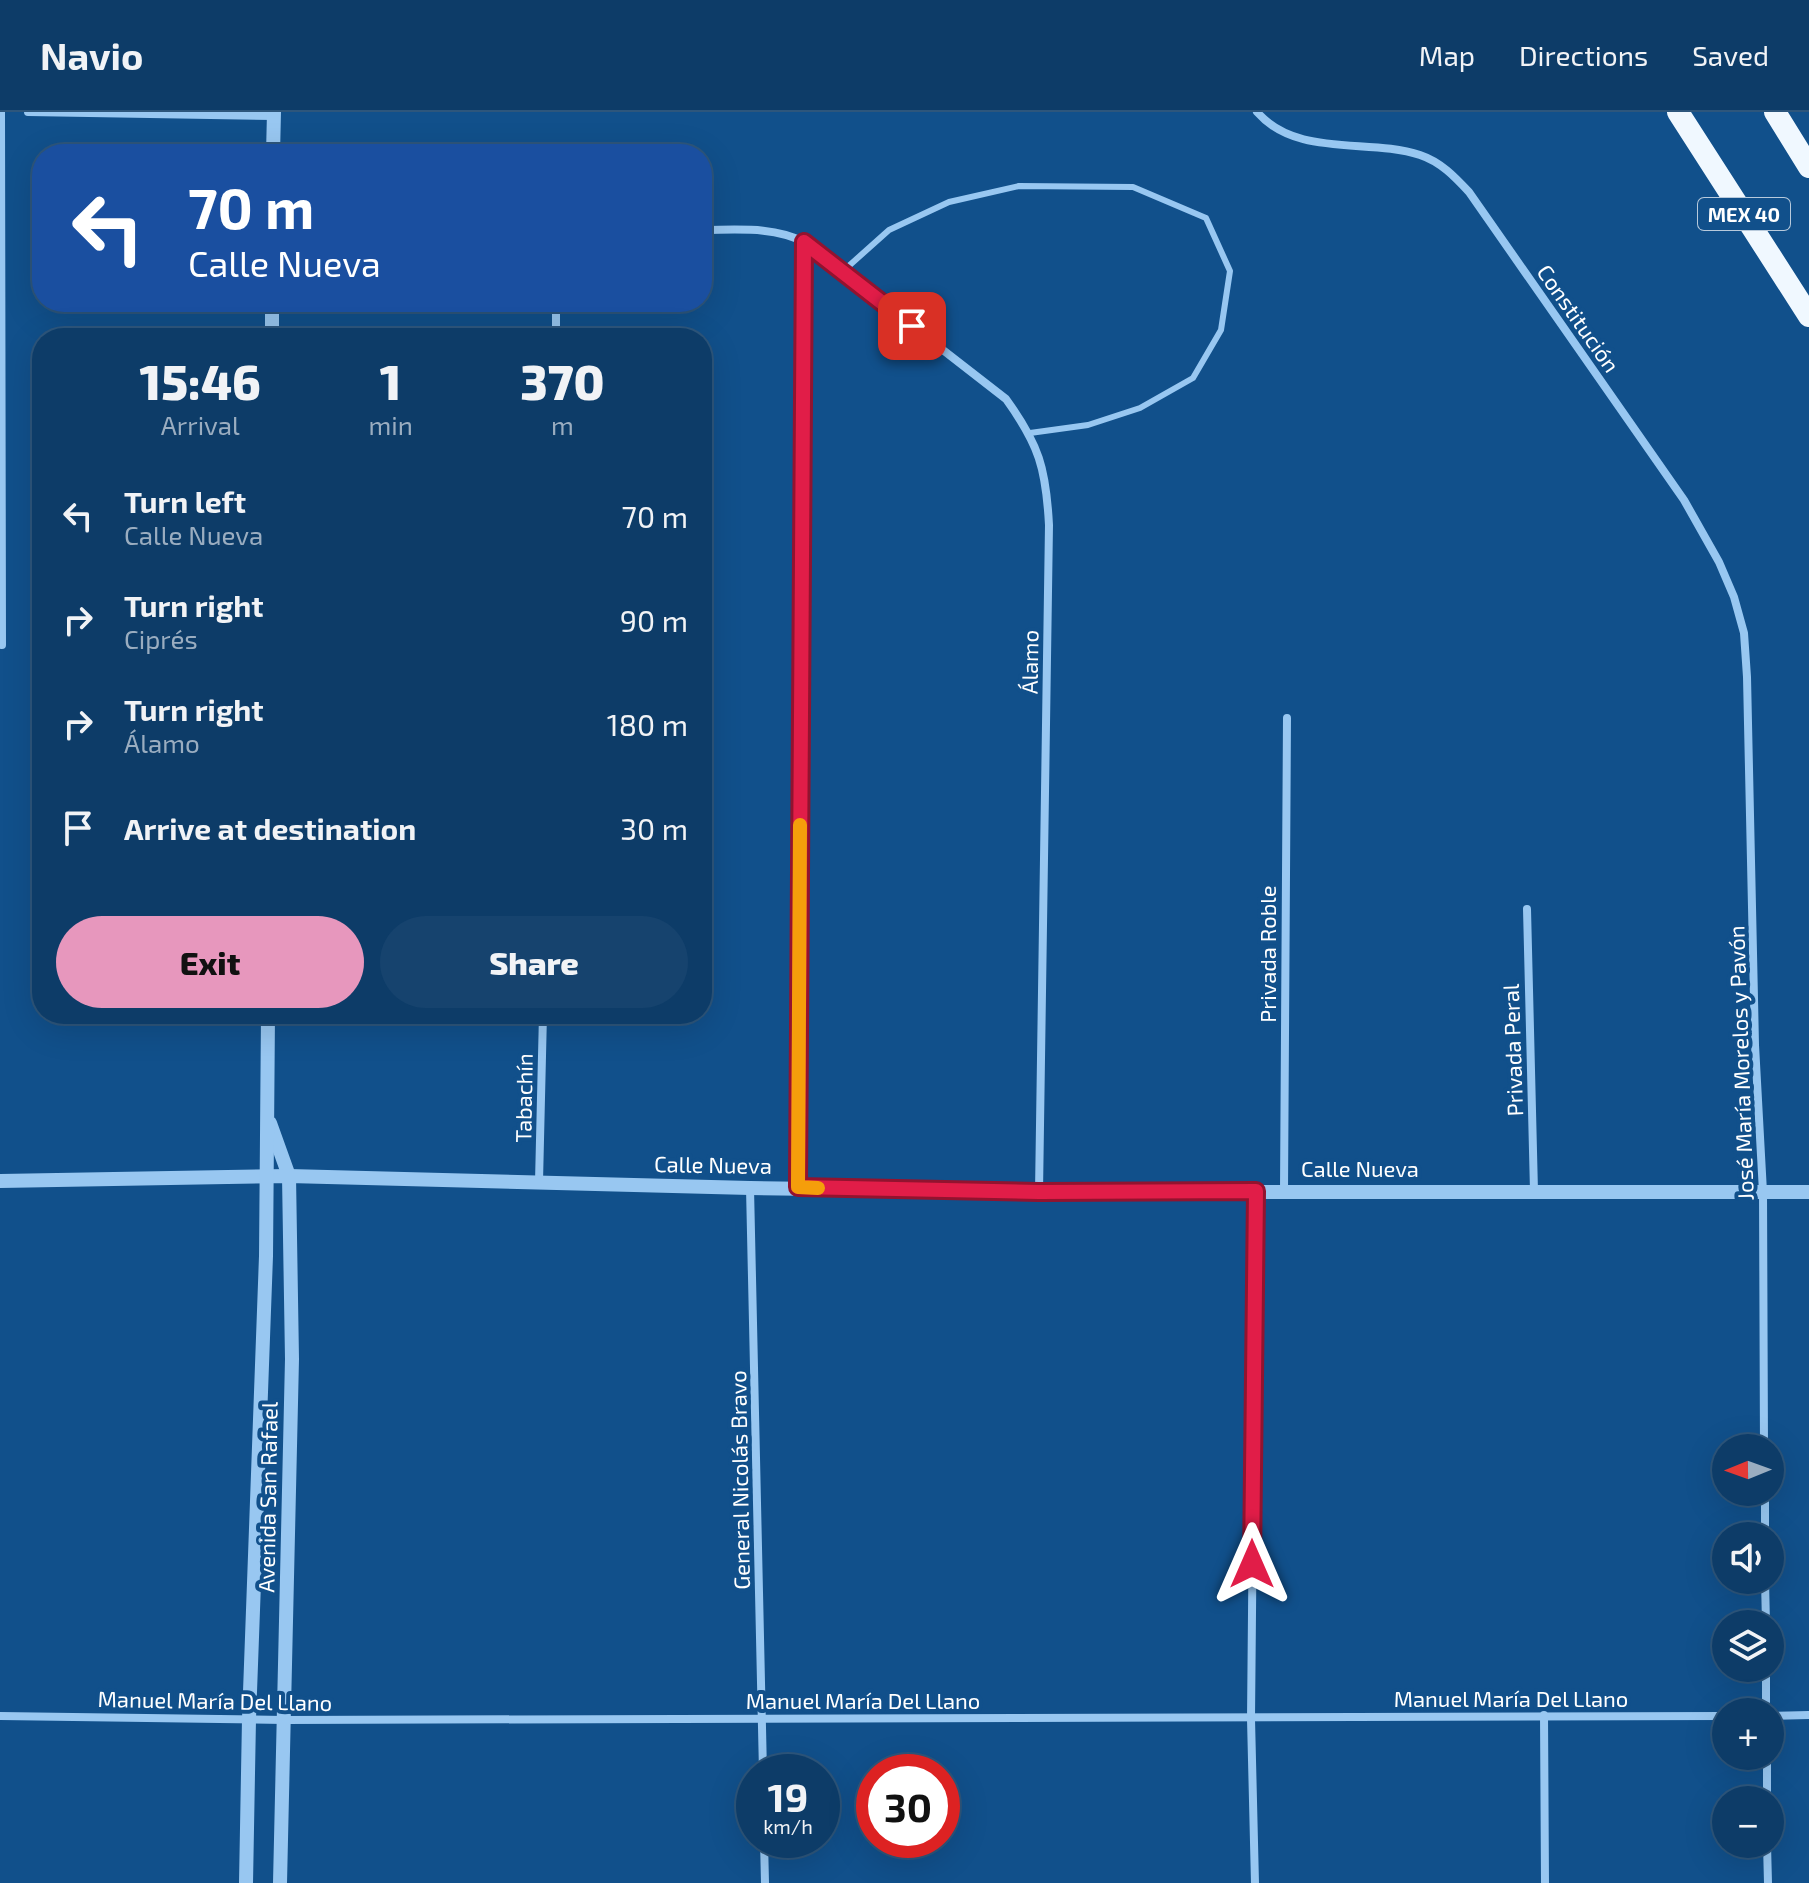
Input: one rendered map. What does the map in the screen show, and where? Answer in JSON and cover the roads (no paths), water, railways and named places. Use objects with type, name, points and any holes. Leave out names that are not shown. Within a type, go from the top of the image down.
[{"type":"highway","name":"MEX 40","points":[[1678,112],[1809,316]]},
{"type":"highway","points":[[1775,112],[1809,167]]},
{"type":"street","points":[[1,112],[2,645]]},
{"type":"street","points":[[28,112],[274,114],[273,144]]},
{"type":"street","name":"Constitución","points":[[1257,112],[1266,122],[1293,136],[1420,155],[1447,169],[1469,192],[1684,500],[1719,562],[1734,597],[1744,633],[1747,677]]},
{"type":"street","points":[[712,230],[769,231],[788,234],[804,242],[798,1187]]},
{"type":"street","name":"Álamo","points":[[804,242],[1006,399],[1030,433],[1043,467],[1049,525],[1039,1192]]},
{"type":"street","name":"José María Morelos y Pavón","points":[[1747,677],[1755,1045],[1763,1192],[1764,1434]]},
{"type":"street","name":"Privada Roble","points":[[1284,1190],[1287,718]]},
{"type":"street","name":"Privada Peral","points":[[1527,909],[1534,1191]]},
{"type":"street","name":"Avenida San Rafael","points":[[246,1883],[266,1256],[268,1024]]},
{"type":"street","name":"Tabachín","points":[[539,1182],[543,1024]]},
{"type":"street","name":"Avenida San Rafael","points":[[267,1115],[289,1176],[292,1359],[280,1883]]},
{"type":"street","name":"Calle Nueva","points":[[0,1181],[289,1176],[1039,1192],[1809,1192]]},
{"type":"street","name":"General Nicolás Bravo","points":[[750,1188],[763,1754]]},
{"type":"street","points":[[1255,1883],[1251,1719],[1256,1191]]},
{"type":"street","points":[[1784,1714],[1809,1715]]},
{"type":"street","points":[[1544,1715],[1545,1883]]},
{"type":"street","name":"Manuel María Del Llano","points":[[0,1716],[284,1720],[1712,1716]]},
{"type":"street","points":[[764,1858],[765,1883]]},
{"type":"street","points":[[1767,1858],[1768,1883]]},
{"type":"lane","points":[[842,272],[889,230],[949,202],[1019,186],[1133,187],[1206,218],[1230,271],[1221,330],[1193,378],[1140,408],[1088,425],[1030,433]]}]
